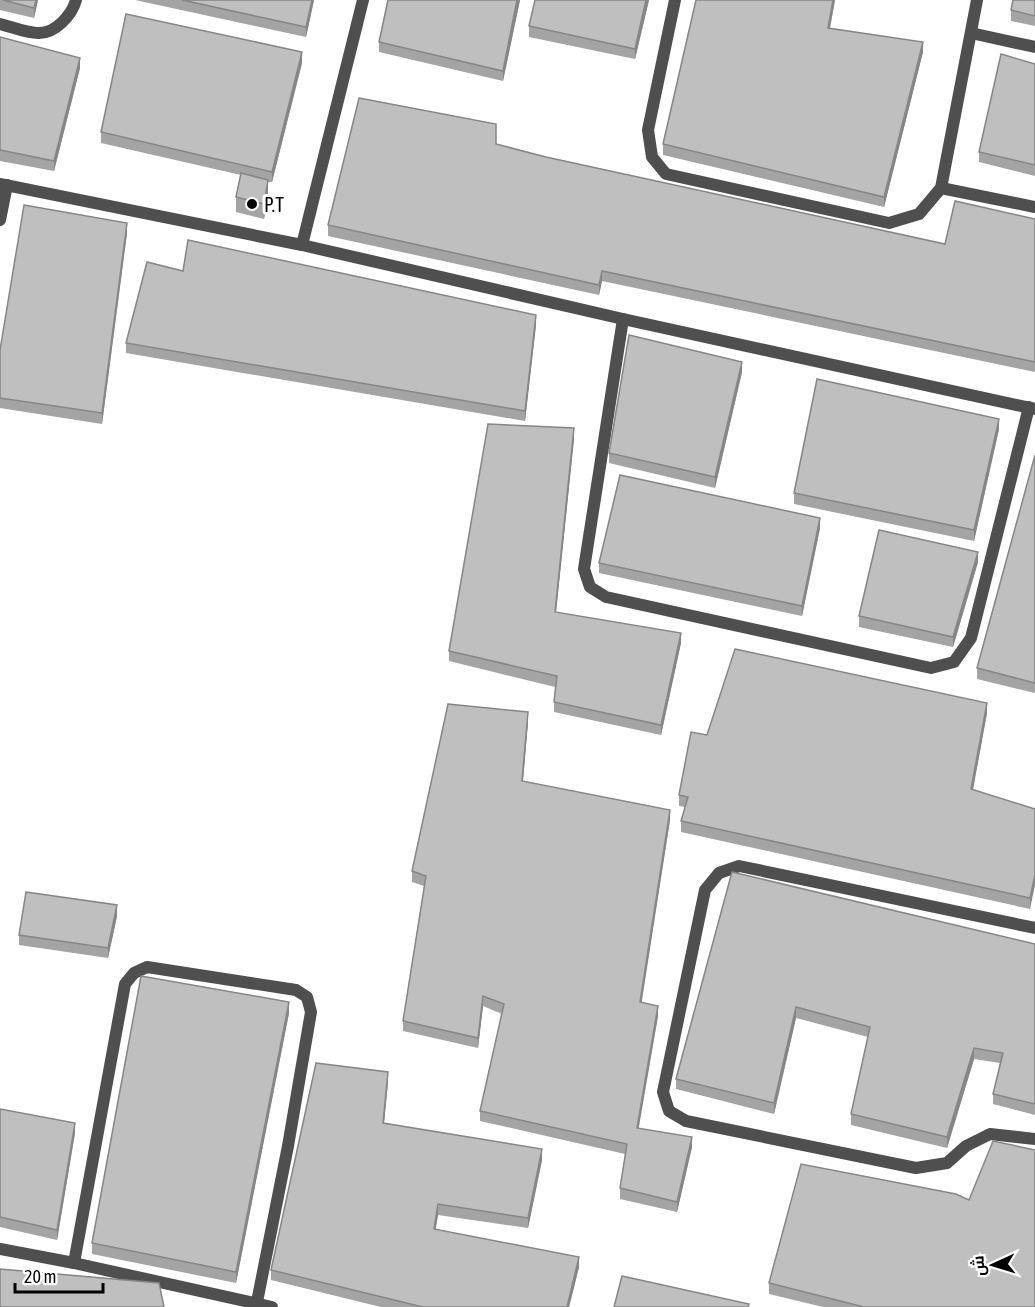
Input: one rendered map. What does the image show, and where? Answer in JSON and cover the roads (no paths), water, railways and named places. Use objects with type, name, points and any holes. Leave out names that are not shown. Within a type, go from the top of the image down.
[{"type":"street","points":[[0,24],[40,33],[60,26],[76,0]]},
{"type":"street","points":[[302,245],[363,0]]},
{"type":"street","points":[[675,0],[648,130],[652,157],[666,174],[889,223],[919,214],[940,188],[977,0]]},
{"type":"street","points":[[971,33],[1035,47]]},
{"type":"street","points":[[0,220],[4,184],[302,245],[623,319],[1032,408],[971,638],[954,662],[931,668],[606,597],[590,587],[584,569],[623,319]]},
{"type":"street","points":[[940,188],[1035,207]]},
{"type":"street","points":[[1035,928],[739,866],[719,873],[705,890],[663,1092],[669,1111],[686,1121],[916,1168],[947,1163],[966,1146],[990,1134],[1035,1139]]},
{"type":"street","points":[[74,1263],[124,984],[134,973],[147,967],[296,990],[307,997],[311,1012],[288,1146],[255,1305]]},
{"type":"street","points":[[0,1249],[272,1307]]},
{"type":"place","name":"P.T","points":[[252,204]]}]
